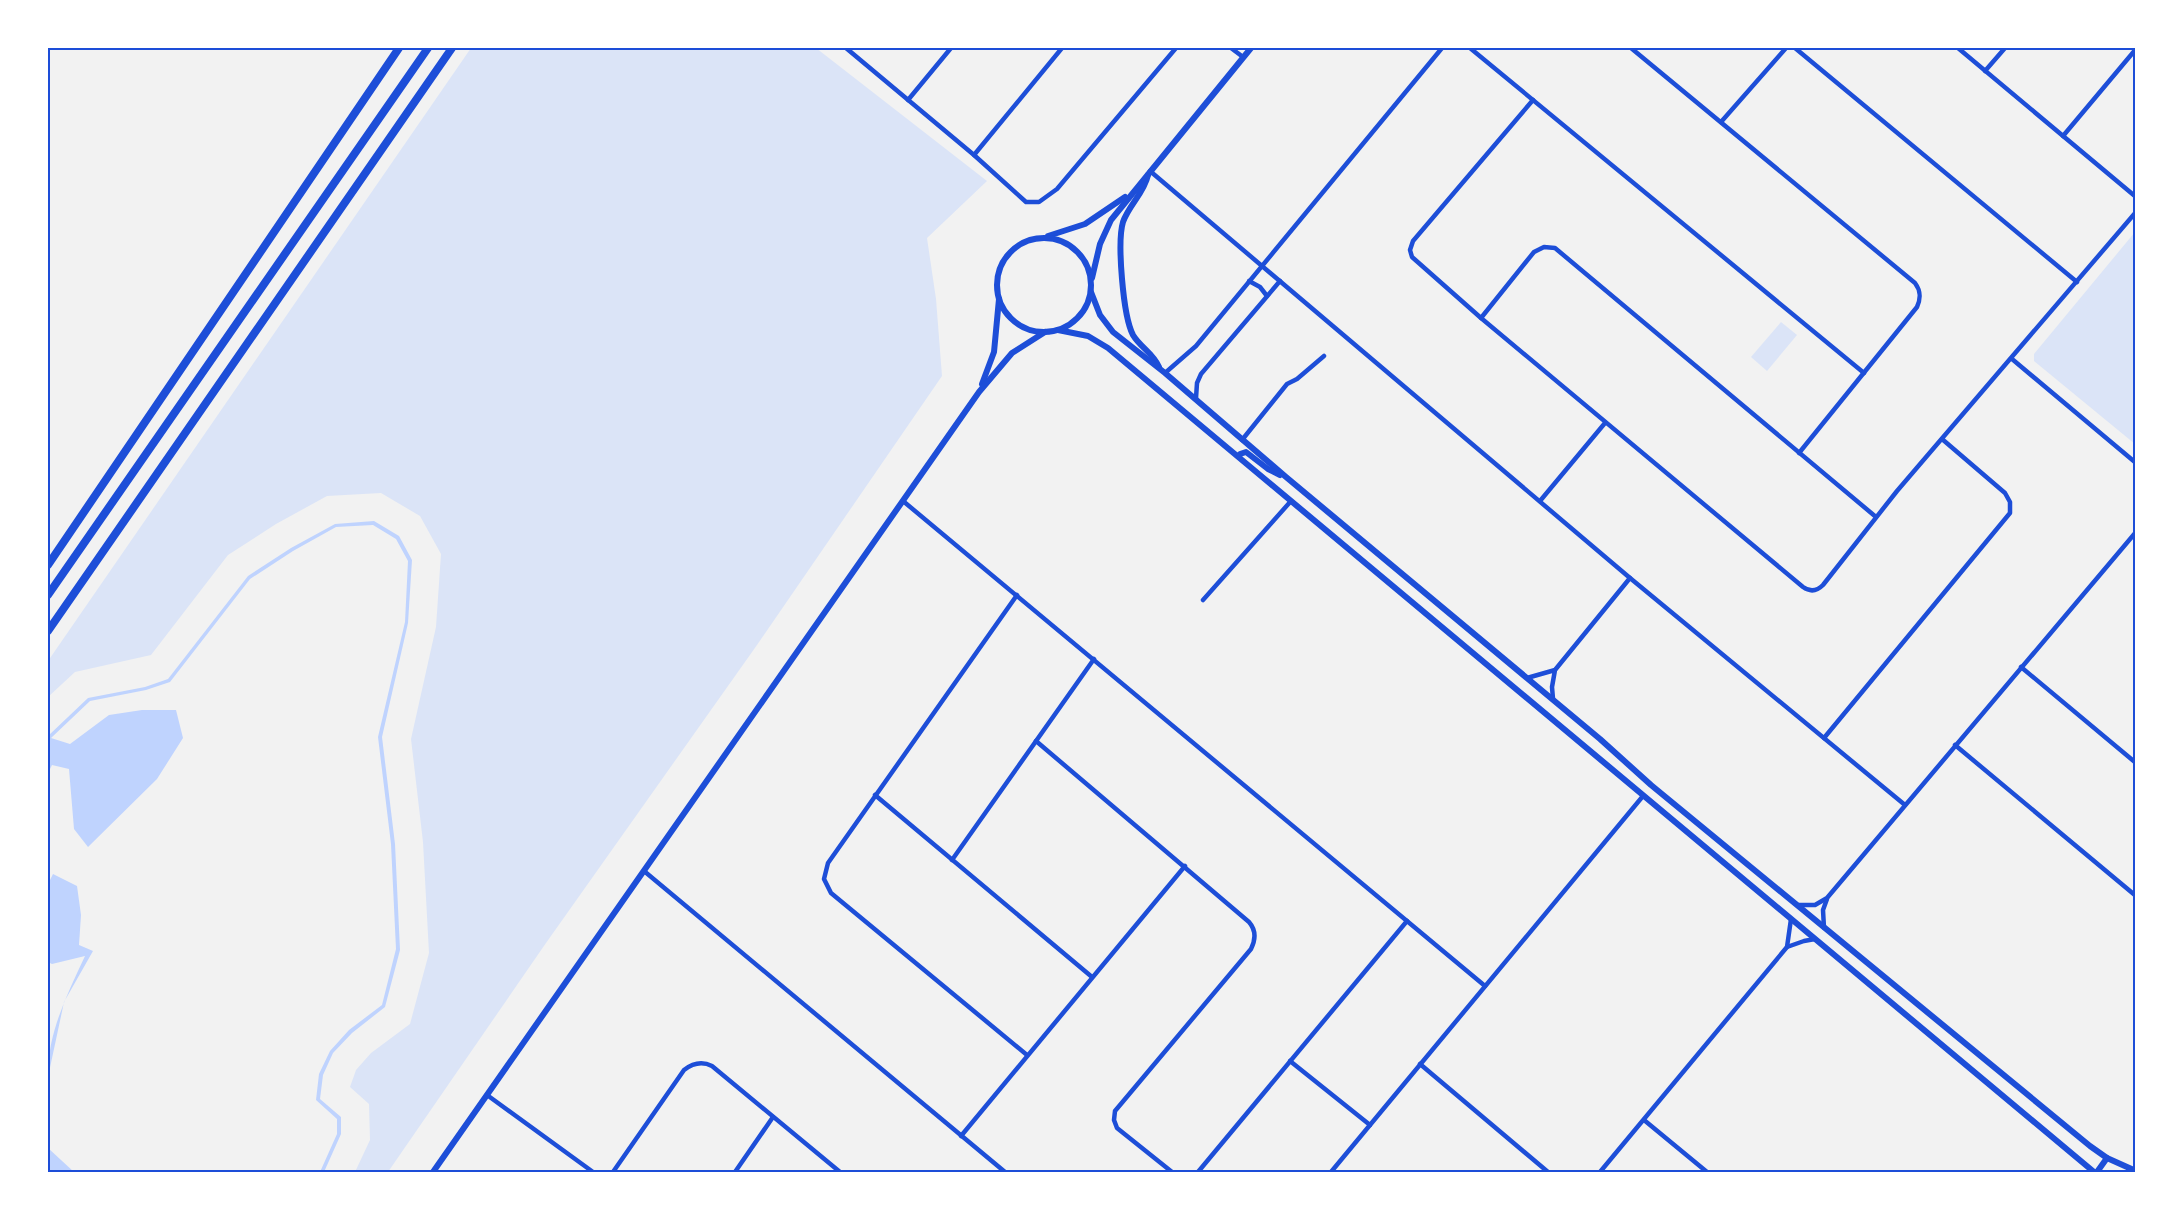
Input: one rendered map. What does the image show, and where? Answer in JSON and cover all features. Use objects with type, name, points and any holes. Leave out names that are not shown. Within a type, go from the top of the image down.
[{"type":"highway","points":[[48,565],[399,48]]},
{"type":"highway","points":[[48,595],[428,48]]},
{"type":"highway","points":[[48,631],[452,48]]},
{"type":"main road","points":[[999,296],[1003,308],[1021,326],[1045,332],[1058,330],[1080,316],[1091,292],[1091,282],[1102,236],[1111,220],[1251,48]]},
{"type":"main road","points":[[1149,172],[1144,189],[1124,220],[1120,245],[1129,324],[1135,338],[1153,356],[1159,368]]},
{"type":"main road","points":[[979,392],[994,352],[999,296],[998,280],[1006,257],[1025,242],[1044,238],[1085,224],[1134,190]]},
{"type":"main road","points":[[1044,238],[1061,241],[1076,250],[1084,259],[1091,282]]},
{"type":"main road","points":[[1091,292],[1100,315],[1108,327],[1196,398],[1242,440],[1553,699],[1651,785],[1824,930],[1876,968],[2107,1158],[2136,1171]]},
{"type":"main road","points":[[1058,330],[1081,334],[1102,343],[1791,920],[2096,1172],[2107,1158]]},
{"type":"main road","points":[[433,1172],[979,392],[1012,353],[1045,332]]},
{"type":"main road","points":[[1239,457],[1242,453],[1246,452],[1270,470],[1286,477]]},
{"type":"street","points":[[846,48],[974,155],[1026,202],[1038,202],[1048,198],[1176,48]]},
{"type":"street","points":[[908,100],[951,48]]},
{"type":"street","points":[[974,155],[1062,48]]},
{"type":"street","points":[[1231,48],[1243,57]]},
{"type":"street","points":[[1165,373],[1196,346],[1442,48]]},
{"type":"street","points":[[1470,48],[1864,373]]},
{"type":"street","points":[[1631,48],[1917,287],[1920,299],[1917,307],[1799,453]]},
{"type":"street","points":[[1721,122],[1786,48]]},
{"type":"street","points":[[1795,48],[2077,282]]},
{"type":"street","points":[[1958,48],[2136,197]]},
{"type":"street","points":[[1985,71],[2005,48]]},
{"type":"street","points":[[2063,136],[2136,48]]},
{"type":"street","points":[[1533,100],[1410,247],[1414,260],[1605,423],[1806,589],[1814,590],[1823,585],[1942,439],[2136,212]]},
{"type":"street","points":[[1149,172],[1262,265],[1630,578],[1905,805]]},
{"type":"street","points":[[1480,318],[1534,252],[1544,247],[1555,248],[1876,518]]},
{"type":"street","points":[[1249,281],[1260,287],[1267,296]]},
{"type":"street","points":[[1196,398],[1197,384],[1201,374],[1280,281]]},
{"type":"street","points":[[1242,440],[1287,384],[1297,379],[1324,356]]},
{"type":"street","points":[[2012,359],[2136,463]]},
{"type":"street","points":[[1540,501],[1605,423]]},
{"type":"street","points":[[1824,738],[2010,513],[2010,502],[2005,493],[1942,439]]},
{"type":"street","points":[[904,501],[1485,986]]},
{"type":"street","points":[[1203,600],[1291,501]]},
{"type":"street","points":[[1824,930],[1823,910],[1827,898],[1955,744],[2136,532]]},
{"type":"street","points":[[1553,699],[1552,687],[1555,670],[1630,578]]},
{"type":"street","points":[[1017,595],[825,868],[824,879],[828,889],[1027,1055]]},
{"type":"street","points":[[952,860],[1094,659]]},
{"type":"street","points":[[2021,666],[2136,763]]},
{"type":"street","points":[[1527,678],[1555,670]]},
{"type":"street","points":[[1036,741],[1249,922],[1255,935],[1251,949],[1115,1111],[1114,1120],[1120,1132],[1172,1172]]},
{"type":"street","points":[[1955,744],[2136,896]]},
{"type":"street","points":[[876,795],[1092,977]]},
{"type":"street","points":[[1331,1172],[1643,796]]},
{"type":"street","points":[[961,1136],[1185,866]]},
{"type":"street","points":[[644,871],[1005,1172]]},
{"type":"street","points":[[1795,904],[1808,906],[1827,898]]},
{"type":"street","points":[[1787,947],[1791,920]]},
{"type":"street","points":[[1198,1172],[1406,921]]},
{"type":"street","points":[[1600,1172],[1787,947],[1815,939]]},
{"type":"street","points":[[1290,1061],[1370,1124]]},
{"type":"street","points":[[613,1172],[684,1070],[692,1064],[702,1062],[712,1066],[840,1172]]},
{"type":"street","points":[[1420,1064],[1548,1172]]},
{"type":"street","points":[[487,1095],[593,1172]]},
{"type":"street","points":[[735,1172],[773,1117]]},
{"type":"street","points":[[1644,1120],[1707,1172]]},
{"type":"shaded area","points":[[471,48],[816,48],[987,181],[927,238],[936,299],[942,376],[757,645],[546,943],[388,1172],[355,1172],[370,1140],[369,1104],[350,1087],[356,1070],[371,1053],[410,1024],[429,953],[423,842],[411,739],[436,627],[441,554],[420,516],[381,493],[327,496],[276,524],[228,555],[151,655],[75,672],[48,697],[48,661]]},
{"type":"shaded area","points":[[2135,232],[2135,444],[2034,361],[2034,354]]},
{"type":"shaded area","points":[[1781,322],[1797,335],[1767,371],[1751,357]]},
{"type":"water","points":[[374,521],[399,536],[412,560],[408,623],[382,737],[395,844],[400,950],[385,1007],[352,1033],[333,1053],[323,1075],[320,1099],[341,1117],[341,1134],[324,1172],[320,1172],[337,1134],[337,1119],[316,1100],[319,1074],[330,1051],[349,1030],[382,1005],[396,949],[391,844],[378,737],[405,622],[408,561],[396,539],[373,525],[336,527],[293,551],[250,579],[170,682],[146,690],[90,701],[51,738],[70,744],[109,715],[142,710],[176,710],[183,738],[157,779],[88,847],[74,829],[69,769],[52,765],[48,773],[48,736],[88,698],[145,687],[168,679],[248,576],[291,548],[335,524]]},
{"type":"water","points":[[53,874],[77,886],[81,915],[79,945],[93,951],[65,1000],[85,956],[52,964],[48,962],[48,884]]},
{"type":"water","points":[[64,1004],[48,1077],[51,1045]]},
{"type":"water","points":[[48,1148],[74,1172],[48,1172]]}]
